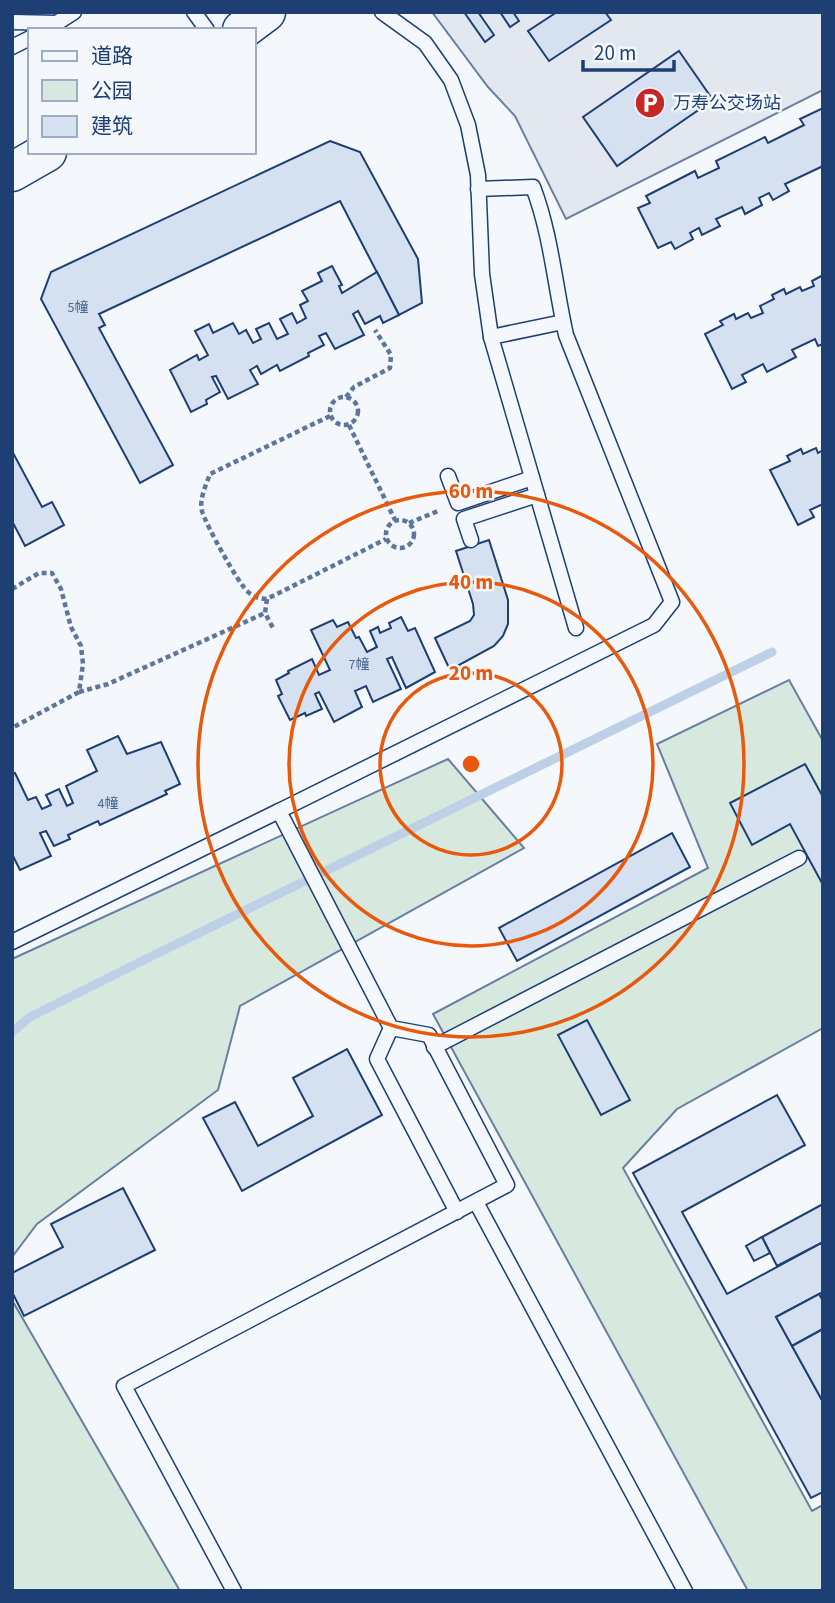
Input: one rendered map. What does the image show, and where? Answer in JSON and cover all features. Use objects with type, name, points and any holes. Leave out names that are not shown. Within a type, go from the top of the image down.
[{"type":"street","points":[[245,28],[267,12]]},
{"type":"street","points":[[12,172],[44,154]]},
{"type":"lane","points":[[49,28],[74,12]]},
{"type":"lane","points":[[194,12],[206,28]]},
{"type":"lane","points":[[382,12],[425,43],[451,80],[468,125],[478,175],[482,274],[491,337],[576,628]]},
{"type":"lane","points":[[12,22],[58,23]]},
{"type":"lane","points":[[12,47],[28,39]]},
{"type":"lane","points":[[12,942],[654,625],[672,602],[566,335],[543,214],[533,187],[478,190]]},
{"type":"lane","points":[[491,337],[563,322]]},
{"type":"lane","points":[[448,476],[471,540]]},
{"type":"lane","points":[[458,503],[532,478]]},
{"type":"lane","points":[[464,519],[537,495]]},
{"type":"lane","points":[[279,811],[391,1028]]},
{"type":"lane","points":[[434,1047],[799,858]]},
{"type":"lane","points":[[234,1591],[124,1386],[507,1185],[429,1035],[391,1028]]},
{"type":"lane","points":[[391,1028],[377,1059],[457,1212]]},
{"type":"lane","points":[[476,1202],[685,1591]]},
{"type":"path","points":[[330,416],[333,402],[346,397],[354,387],[390,368],[391,355],[375,330]]},
{"type":"path","points":[[330,416],[342,426],[349,425],[359,414],[358,406],[346,397]]},
{"type":"path","points":[[330,416],[210,474],[204,490],[202,509],[233,571],[248,592],[260,599],[267,600],[386,540]]},
{"type":"path","points":[[349,425],[395,520]]},
{"type":"path","points":[[410,523],[458,503]]},
{"type":"path","points":[[395,520],[410,523],[415,536],[412,544],[398,549],[386,540],[389,525],[395,520]]},
{"type":"path","points":[[12,589],[39,573],[52,573],[61,589],[71,627],[81,646],[83,664],[79,692]]},
{"type":"path","points":[[267,600],[265,613],[273,628]]},
{"type":"path","points":[[12,728],[79,692],[108,684],[265,613]]},
{"type":"green space","points":[[789,680],[823,741],[823,1028],[677,1109],[623,1168],[812,1511],[823,1505],[823,1591],[748,1591],[433,1014],[708,868],[657,744]]},
{"type":"green space","points":[[448,759],[524,848],[240,1006],[218,1090],[37,1224],[12,1257],[12,959]]},
{"type":"green space","points":[[12,1300],[180,1591],[12,1591]]},
{"type":"shaded area","name":"万寿公交场站","points":[[432,12],[823,12],[823,90],[566,219],[515,116],[488,87]]},
{"type":"building","points":[[464,12],[478,12],[494,35],[485,42]]},
{"type":"building","points":[[500,12],[513,12],[519,21],[510,27]]},
{"type":"building","points":[[557,12],[605,12],[611,20],[549,61],[528,31]]},
{"type":"building","points":[[679,51],[713,100],[617,166],[583,117]]},
{"type":"building","points":[[823,108],[823,166],[785,184],[789,191],[773,200],[769,193],[759,198],[762,205],[745,214],[742,207],[716,219],[720,226],[702,235],[699,228],[690,233],[693,239],[675,249],[671,242],[658,248],[638,208],[650,203],[646,196],[695,171],[698,178],[719,168],[716,161],[765,137],[768,143],[804,125],[800,119]]},
{"type":"building","points":[[330,141],[360,152],[418,259],[422,303],[399,315],[340,201],[99,314],[105,325],[99,328],[173,465],[140,483],[41,299],[51,272]]},
{"type":"building","points":[[332,266],[342,285],[339,286],[342,293],[377,272],[399,315],[383,323],[380,316],[365,324],[358,311],[353,314],[364,335],[335,349],[326,333],[319,336],[324,345],[280,371],[277,365],[261,374],[257,366],[250,370],[258,384],[228,399],[216,376],[212,377],[220,392],[206,400],[207,404],[191,412],[170,370],[197,355],[199,360],[208,355],[195,331],[209,324],[213,333],[233,323],[239,334],[246,330],[253,343],[261,339],[256,329],[269,323],[277,339],[288,334],[280,319],[292,313],[297,323],[306,318],[300,305],[308,301],[302,291],[322,281],[318,273]]},
{"type":"building","points":[[823,275],[823,344],[818,346],[815,339],[792,350],[796,357],[767,372],[763,364],[742,375],[746,382],[732,389],[705,334],[723,325],[720,321],[734,314],[736,319],[748,313],[751,318],[763,313],[760,306],[774,299],[772,295],[784,289],[786,294],[800,287],[802,291],[814,286],[812,281]]},
{"type":"building","points":[[816,448],[818,453],[823,450],[823,504],[810,510],[814,517],[798,525],[770,470],[790,461],[787,456],[801,449],[803,454]]},
{"type":"building","points":[[12,451],[42,507],[52,502],[64,525],[25,546],[12,521]]},
{"type":"building","points":[[489,540],[508,600],[508,624],[503,636],[494,646],[450,670],[435,638],[470,621],[474,615],[456,551]]},
{"type":"building","points":[[401,617],[408,631],[415,628],[435,672],[406,688],[392,657],[387,659],[401,689],[373,702],[366,686],[355,691],[362,707],[334,722],[319,692],[315,694],[322,709],[290,720],[278,696],[282,694],[276,680],[312,659],[319,675],[330,670],[311,630],[333,620],[337,627],[348,622],[367,652],[377,647],[370,631],[378,627],[380,633],[391,628],[389,623]]},
{"type":"building","points":[[118,736],[127,754],[161,742],[180,784],[165,791],[167,794],[100,825],[98,821],[68,835],[70,839],[54,846],[46,831],[40,833],[51,856],[20,870],[12,854],[12,774],[15,773],[28,800],[36,797],[42,809],[51,805],[46,795],[59,789],[67,806],[73,803],[66,786],[97,771],[87,750]]},
{"type":"building","points":[[805,764],[823,797],[823,885],[790,824],[752,845],[730,803]]},
{"type":"building","points":[[672,833],[690,867],[517,961],[499,928]]},
{"type":"building","points":[[587,1020],[630,1100],[601,1115],[558,1035]]},
{"type":"building","points":[[347,1049],[382,1115],[242,1191],[203,1118],[235,1102],[258,1146],[313,1116],[293,1078]]},
{"type":"building","points":[[777,1095],[805,1145],[682,1212],[727,1294],[823,1242],[823,1292],[776,1317],[823,1402],[823,1492],[811,1498],[633,1173]]},
{"type":"building","points":[[123,1188],[155,1250],[24,1316],[12,1292],[12,1273],[63,1247],[51,1224]]},
{"type":"building","points":[[823,1204],[823,1242],[777,1266],[762,1237]]},
{"type":"building","points":[[762,1237],[770,1253],[754,1261],[746,1246]]},
{"type":"building","points":[[819,1294],[823,1301],[823,1329],[792,1346],[776,1317]]},
{"type":"building","points":[[823,1329],[823,1402],[792,1346]]},
{"type":"waterway","points":[[12,1032],[30,1017],[772,652]]},
{"type":"place","name":"万寿公交场站","points":[[650,103]]}]
